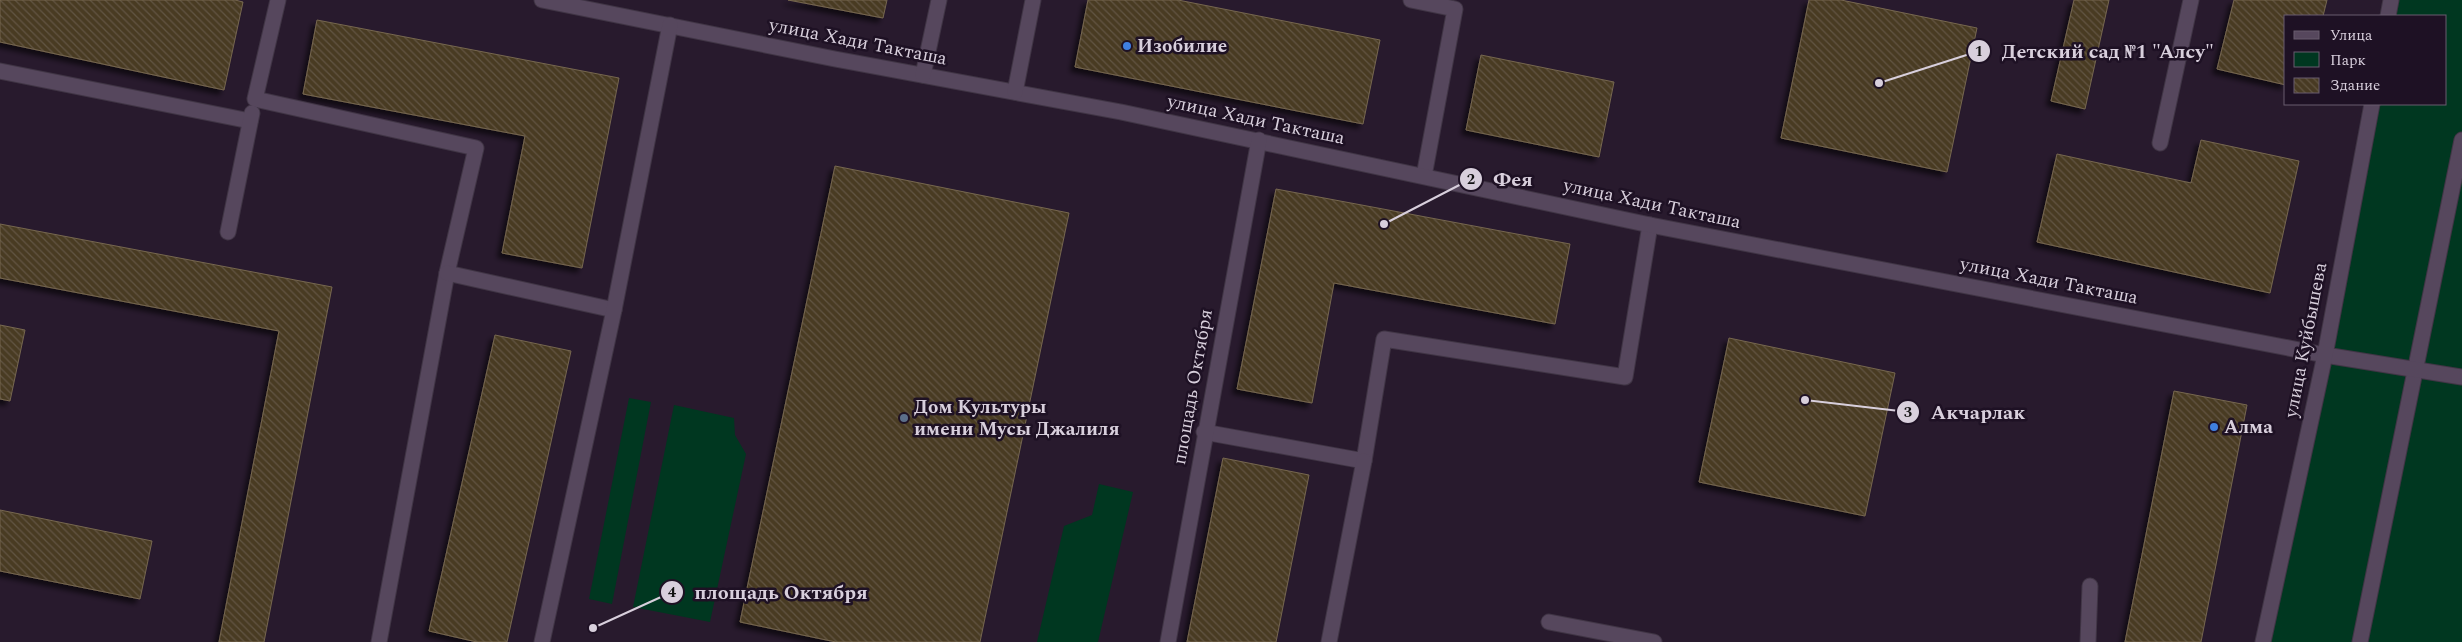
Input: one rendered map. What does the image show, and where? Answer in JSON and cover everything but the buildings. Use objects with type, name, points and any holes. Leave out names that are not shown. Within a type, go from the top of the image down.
[{"type":"street","points":[[228,232],[250,121],[278,0]]},
{"type":"street","name":"улица Хади Такташа","points":[[542,0],[1259,140],[1650,225],[2325,355],[2462,377]]},
{"type":"street","points":[[923,75],[939,0]]},
{"type":"street","points":[[1015,92],[1033,0]]},
{"type":"street","points":[[1411,0],[1455,9],[1424,176]]},
{"type":"street","points":[[2160,143],[2191,0]]},
{"type":"street","points":[[2388,15],[2391,0]]},
{"type":"street","points":[[542,642],[614,310],[670,24]]},
{"type":"street","points":[[0,71],[250,121]]},
{"type":"street","points":[[255,99],[476,148],[447,273],[378,642]]},
{"type":"street","name":"улица Куйбышева","points":[[2263,642],[2325,355],[2372,105]]},
{"type":"street","name":"площадь Октября","points":[[1168,642],[1204,432],[1259,140]]},
{"type":"street","points":[[2360,642],[2462,140]]},
{"type":"street","points":[[1329,642],[1364,461],[1384,339],[1625,376],[1650,225]]},
{"type":"street","points":[[447,273],[614,310]]},
{"type":"street","points":[[1204,432],[1364,461]]},
{"type":"street","points":[[2088,642],[2090,586]]},
{"type":"street","points":[[1549,622],[1654,642]]},
{"type":"green space","points":[[2391,0],[2462,0],[2462,642],[2263,642],[2372,105],[2447,105],[2447,15],[2388,15]]},
{"type":"green space","points":[[629,398],[651,402],[612,604],[589,599]]},
{"type":"green space","points":[[674,405],[734,418],[735,435],[746,454],[710,622],[633,607]]},
{"type":"green space","points":[[1099,484],[1133,492],[1098,642],[1037,642],[1064,526],[1092,515]]},
{"type":"place","name":"Изобилие","points":[[1127,46]]},
{"type":"place","name":"Детский сад №1 \"Алсу\"","points":[[1879,83]]},
{"type":"place","name":"Фея","points":[[1384,224]]},
{"type":"place","name":"Акчарлак","points":[[1805,400]]},
{"type":"place","name":"Дом Культуры имени Мусы Джалиля","points":[[904,418]]},
{"type":"place","name":"Алма","points":[[2214,427]]},
{"type":"place","name":"площадь Октября","points":[[593,628]]}]
